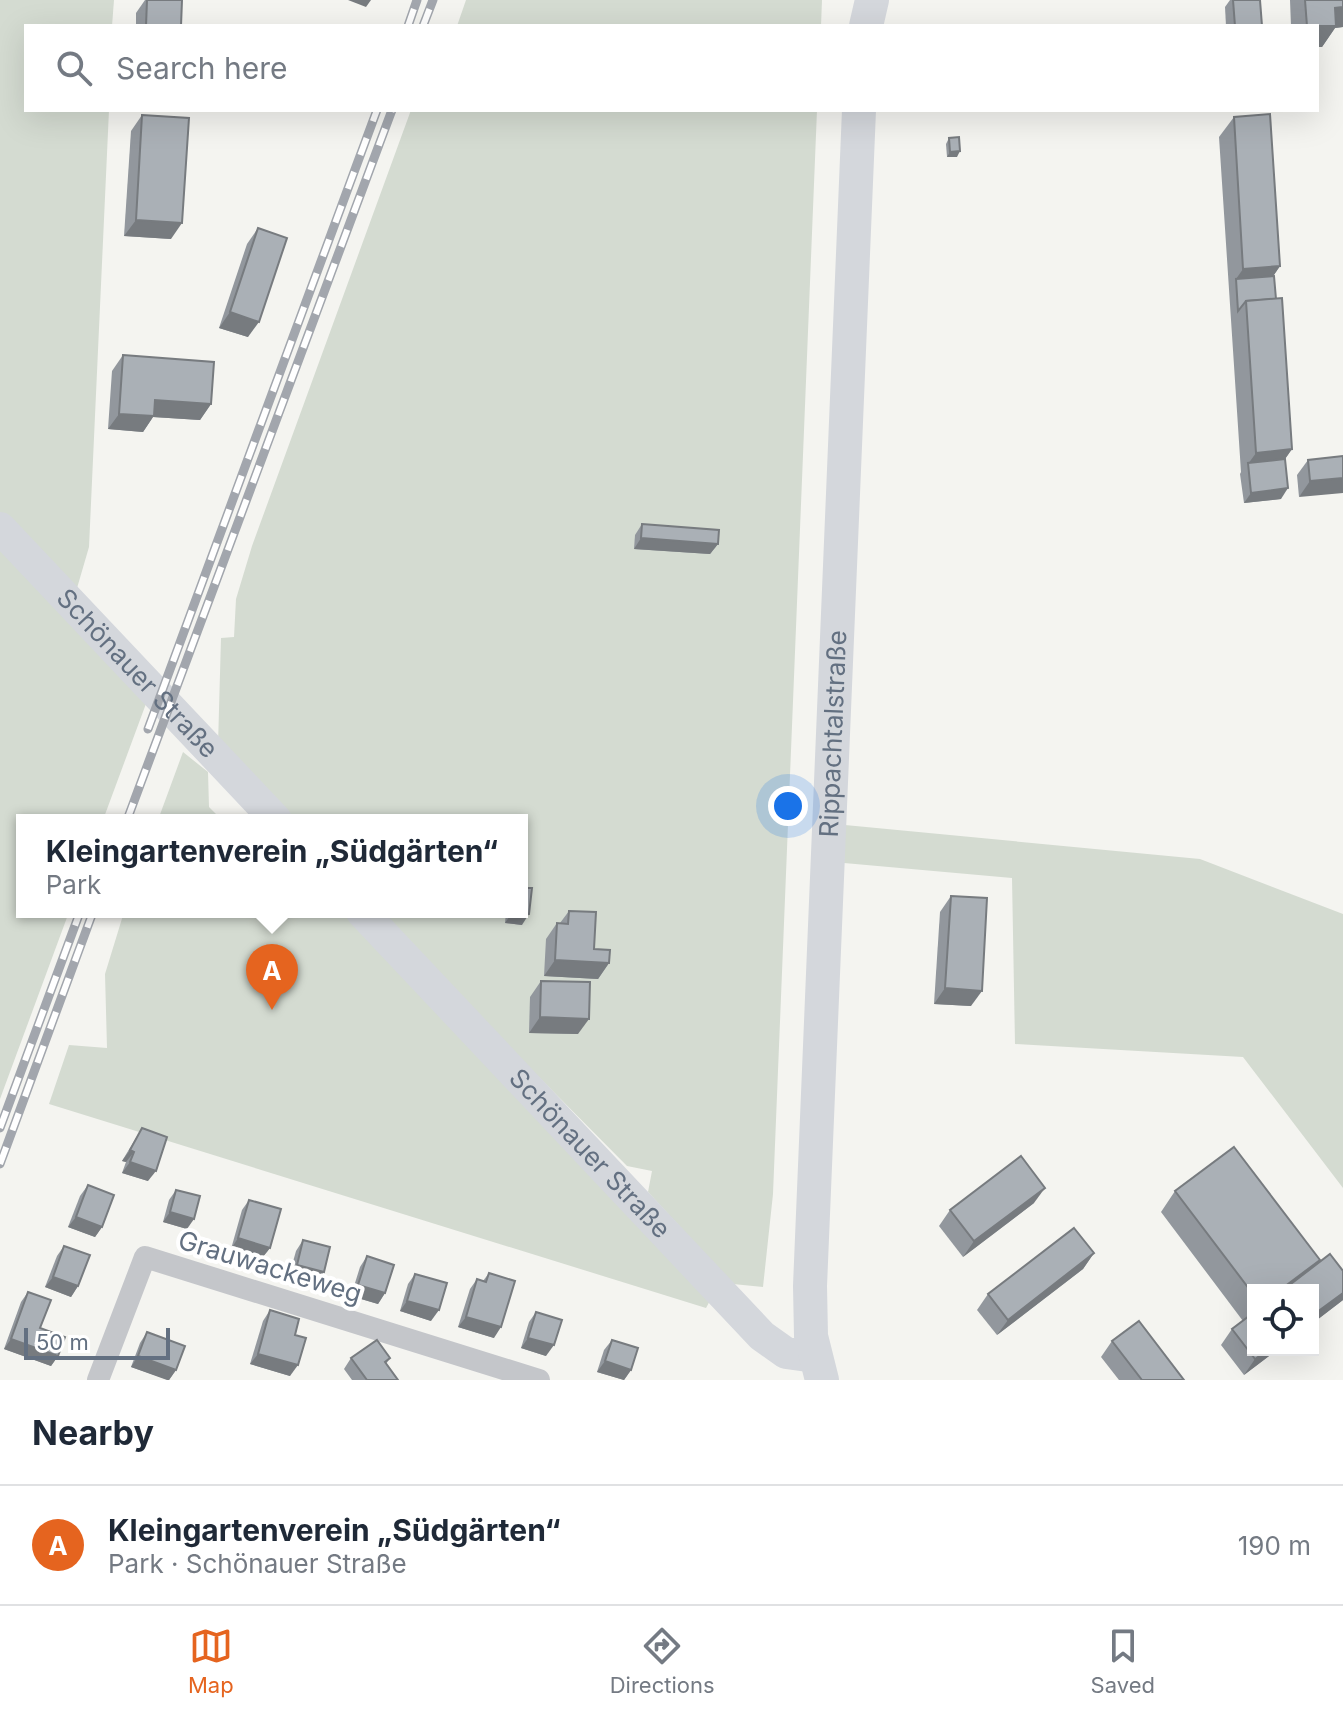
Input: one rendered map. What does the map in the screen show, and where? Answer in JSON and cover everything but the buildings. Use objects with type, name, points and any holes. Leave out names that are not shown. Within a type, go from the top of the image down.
[{"type":"main road","points":[[866,24],[872,0]]},
{"type":"main road","name":"Rippachtalstraße","points":[[818,1369],[810,1286],[859,112]]},
{"type":"street","name":"Schönauer Straße","points":[[0,528],[270,814]]},
{"type":"street","name":"Schönauer Straße","points":[[368,918],[762,1336],[786,1353],[818,1369]]},
{"type":"street","name":"Grauwackeweg","points":[[98,1380],[145,1257],[497,1374],[539,1380]]},
{"type":"shaded area","points":[[0,0],[114,0],[112,24],[24,24],[24,112],[109,112],[89,547],[75,595],[147,701],[105,814],[16,814],[16,918],[67,918],[0,1099]]},
{"type":"shaded area","points":[[466,0],[822,0],[821,24],[458,24]]},
{"type":"shaded area","points":[[410,112],[817,112],[773,1194],[763,1287],[733,1284],[648,1192],[652,1171],[627,1166],[381,918],[528,918],[528,814],[281,814],[218,745],[221,638],[234,637],[236,599],[252,546]]},
{"type":"shaded area","points":[[183,752],[208,772],[209,807],[216,814],[160,814]]},
{"type":"shaded area","points":[[845,825],[1200,859],[1343,914],[1343,1188],[1243,1057],[1015,1044],[1012,878],[844,863]]},
{"type":"shaded area","points":[[122,918],[352,918],[712,1297],[706,1308],[49,1104],[69,1045],[107,1048],[105,974]]},
{"type":"railway","points":[[409,24],[417,0]]},
{"type":"railway","points":[[424,24],[433,0]]},
{"type":"railway","points":[[148,729],[376,112]]},
{"type":"railway","points":[[129,814],[391,112]]},
{"type":"railway","points":[[0,1128],[78,918]]},
{"type":"railway","points":[[0,1164],[91,918]]},
{"type":"place","name":"Kleingartenverein „Südgärten“","points":[[272,1010]]}]
